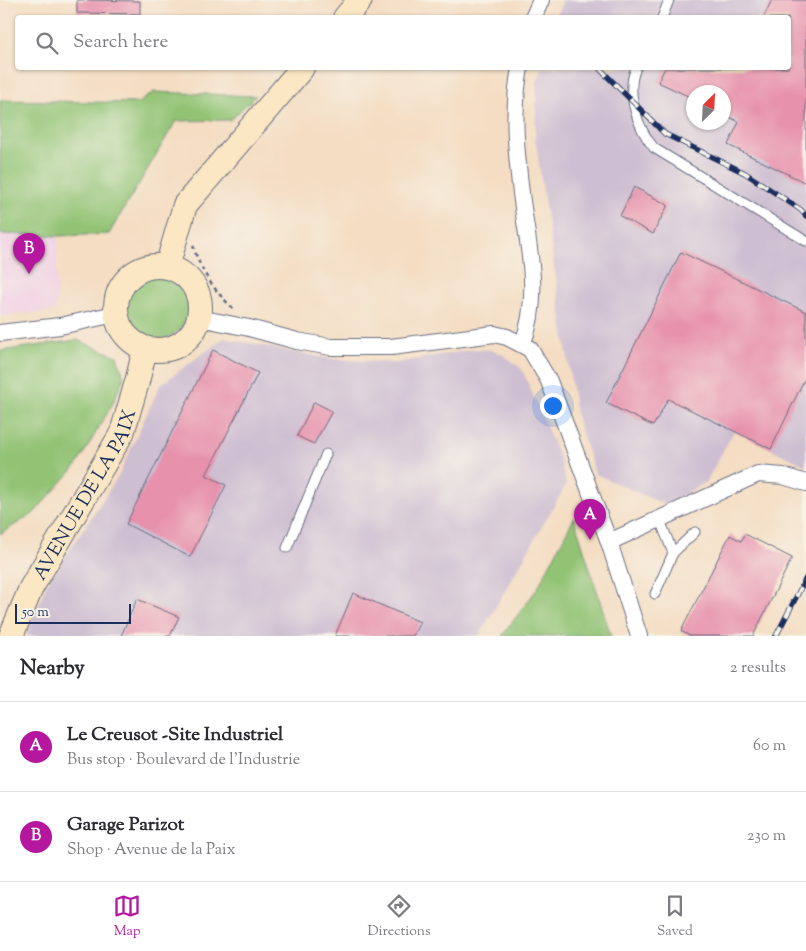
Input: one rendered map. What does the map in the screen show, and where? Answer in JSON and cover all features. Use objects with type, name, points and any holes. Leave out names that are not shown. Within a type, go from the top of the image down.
[{"type":"street","points":[[348,15],[360,0]]},
{"type":"street","points":[[534,15],[541,0]]},
{"type":"street","points":[[167,267],[185,205],[300,70]]},
{"type":"street","points":[[520,70],[516,106],[516,141],[534,296],[531,317],[523,343]]},
{"type":"street","points":[[167,267],[178,271],[194,286],[198,296],[199,318],[188,338],[178,345],[168,350],[145,349],[125,336],[115,314],[116,300],[120,288],[129,277],[147,268],[167,267]]},
{"type":"street","points":[[0,333],[60,326],[115,314]]},
{"type":"street","points":[[199,318],[249,328],[296,342],[331,347],[390,347],[494,334],[523,343],[538,360],[549,381],[609,542],[639,636]]},
{"type":"street","name":"AVENUE DE LA PAIX","points":[[11,636],[32,588],[122,433],[145,349]]},
{"type":"street","points":[[609,542],[758,474],[805,479]]},
{"type":"lane","points":[[663,15],[669,0]]},
{"type":"lane","points":[[635,70],[632,82],[636,111],[641,129],[654,148],[806,240]]},
{"type":"lane","points":[[287,548],[326,454]]},
{"type":"lane","points":[[660,520],[673,553]]},
{"type":"lane","points":[[655,594],[673,553],[695,532]]},
{"type":"path","points":[[192,240],[196,256],[210,284],[235,309]]},
{"type":"shaded area","points":[[563,0],[806,0],[806,466],[734,431],[706,482],[666,505],[595,474],[576,415],[535,137],[537,84],[541,70],[791,70],[791,15],[557,15]]},
{"type":"shaded area","points":[[0,234],[58,236],[56,311],[0,316]]},
{"type":"shaded area","points":[[224,338],[331,359],[396,363],[476,349],[491,350],[502,354],[522,369],[560,459],[566,485],[479,636],[26,636],[46,586],[119,475],[160,385]]},
{"type":"green space","points":[[154,92],[256,96],[230,120],[176,121],[109,234],[58,236],[0,234],[0,100],[138,103]]},
{"type":"green space","points":[[151,277],[163,277],[179,286],[186,296],[188,308],[186,320],[179,330],[163,339],[151,339],[140,334],[131,325],[126,314],[126,302],[131,291],[140,282]]},
{"type":"green space","points":[[77,340],[117,356],[124,377],[112,405],[77,465],[33,514],[0,534],[0,351]]},
{"type":"green space","points":[[574,518],[611,636],[502,636],[537,589]]},
{"type":"building","points":[[77,0],[140,1],[140,14],[77,13]]},
{"type":"building","points":[[772,0],[806,0],[806,183],[728,145],[739,122],[731,118],[731,85],[686,85],[686,95],[658,82],[664,70],[791,70],[791,15],[764,15]]},
{"type":"building","points":[[634,187],[668,205],[653,234],[620,216]]},
{"type":"building","points":[[681,252],[806,312],[806,376],[771,449],[668,399],[653,426],[606,403]]},
{"type":"building","points":[[213,350],[258,373],[206,475],[226,485],[190,557],[126,524]]},
{"type":"building","points":[[314,402],[332,411],[314,444],[297,436]]},
{"type":"building","points":[[745,534],[792,558],[753,636],[690,636],[681,631],[730,535],[741,541]]},
{"type":"building","points":[[353,593],[420,622],[413,636],[335,636]]},
{"type":"building","points":[[137,599],[179,617],[170,636],[121,636]]},
{"type":"railway","points":[[601,70],[665,134],[745,173],[801,210],[806,216]]},
{"type":"railway","points":[[776,636],[806,578]]},
{"type":"place","name":"Garage Parizot","points":[[29,274]]},
{"type":"place","name":"Le Creusot -Site Industriel","points":[[590,540]]}]
